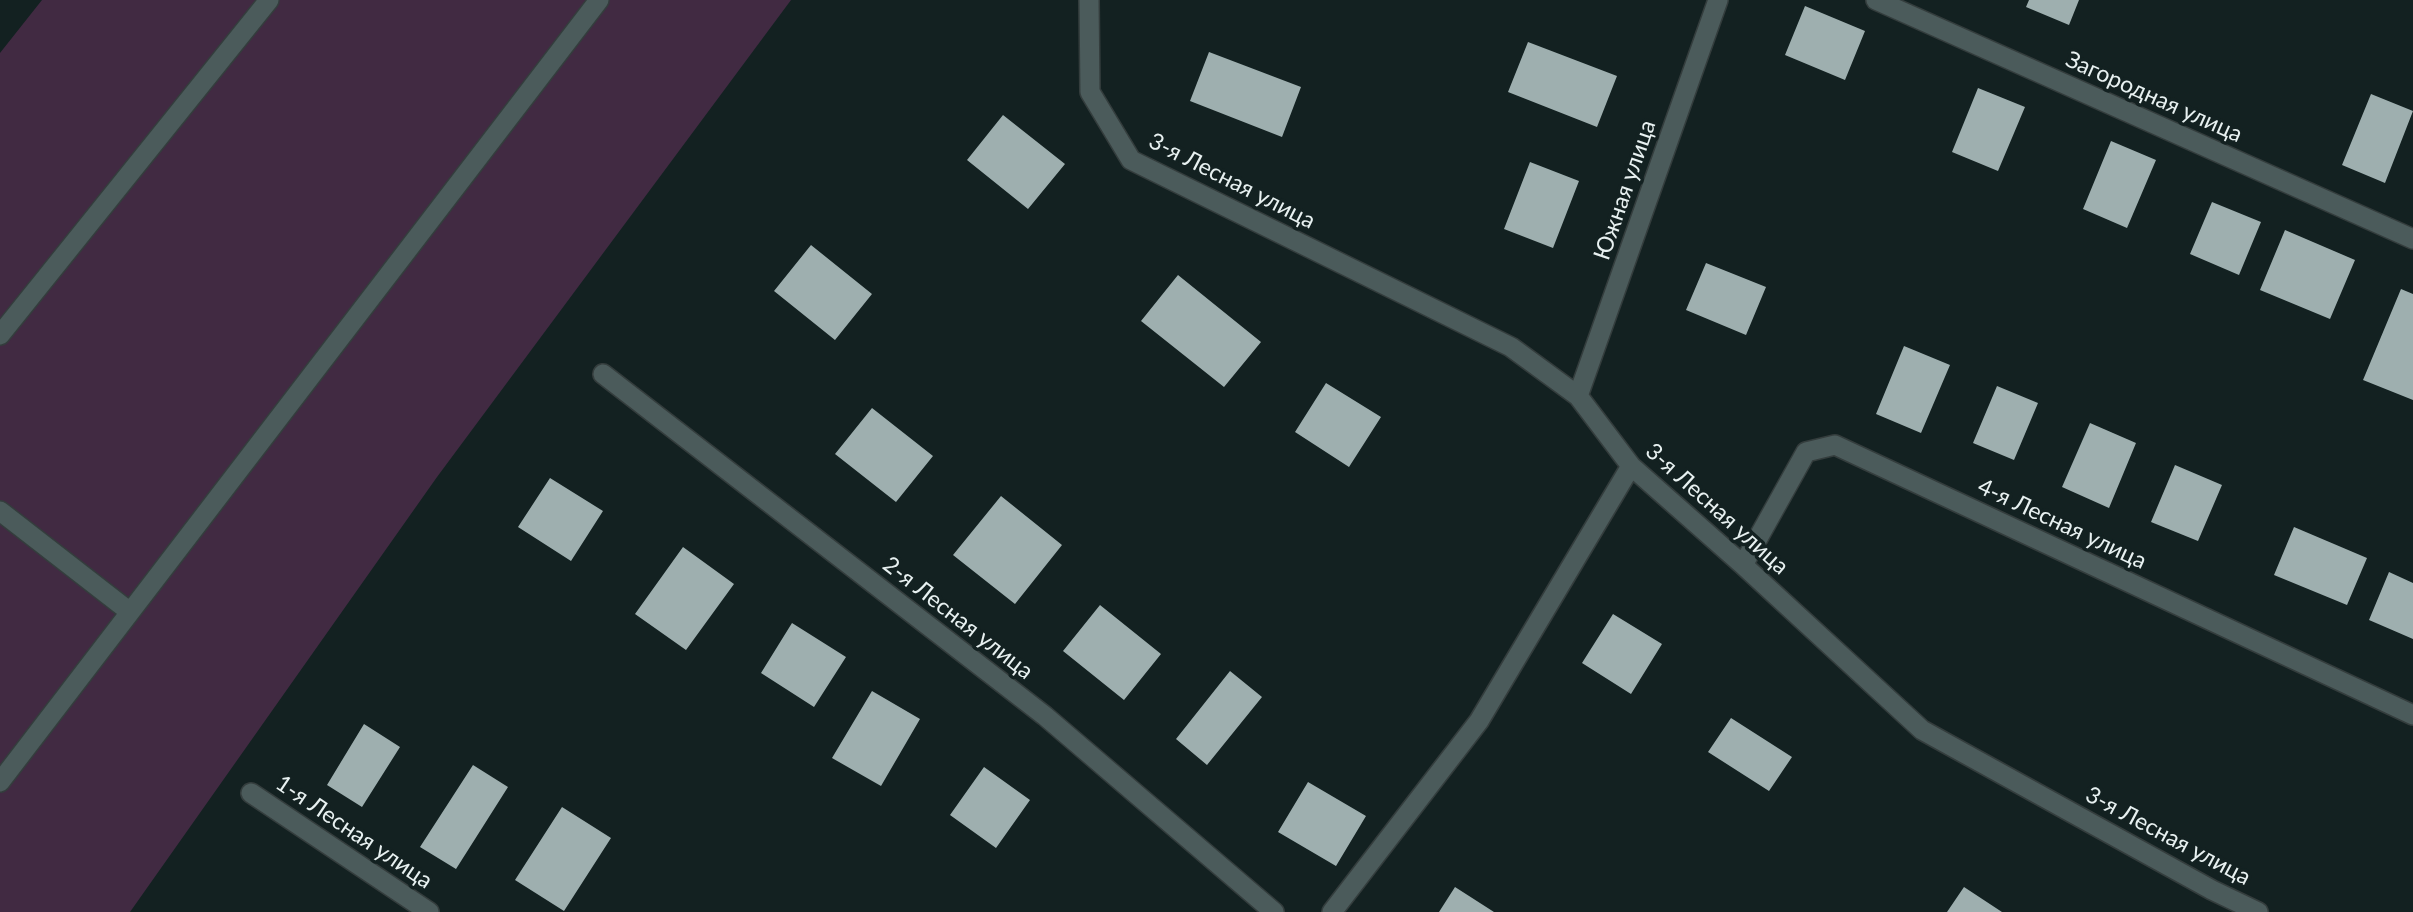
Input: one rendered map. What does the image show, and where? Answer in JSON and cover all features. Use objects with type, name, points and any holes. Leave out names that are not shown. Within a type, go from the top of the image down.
[{"type":"street","points":[[0,335],[269,0]]},
{"type":"street","points":[[0,782],[599,0]]},
{"type":"street","name":"3-я Лесная улица","points":[[1089,0],[1090,92],[1131,160],[1511,347],[1578,396],[1631,466],[1922,730],[2211,890],[2258,912]]},
{"type":"street","name":"Южная улица","points":[[1578,396],[1718,0]]},
{"type":"street","name":"Загородная улица","points":[[1876,0],[2413,239]]},
{"type":"street","name":"2-я Лесная улица","points":[[603,374],[1045,716],[1274,912]]},
{"type":"street","name":"4-я Лесная улица","points":[[1743,565],[1806,452],[1835,445],[2413,715]]},
{"type":"street","points":[[1332,912],[1479,721],[1631,466]]},
{"type":"street","points":[[0,511],[131,612]]},
{"type":"street","name":"1-я Лесная улица","points":[[251,793],[429,912]]},
{"type":"shaded area","points":[[42,0],[791,0],[437,477],[130,912],[0,912],[0,53]]},
{"type":"building","points":[[2029,0],[2079,0],[2069,25],[2026,7]]},
{"type":"building","points":[[1805,6],[1865,31],[1845,80],[1785,55]]},
{"type":"building","points":[[1528,42],[1617,76],[1597,127],[1508,92]]},
{"type":"building","points":[[1209,52],[1301,87],[1282,137],[1190,101]]},
{"type":"building","points":[[1978,88],[2025,107],[1998,171],[1952,152]]},
{"type":"building","points":[[2371,94],[2413,111],[2385,183],[2342,165]]},
{"type":"building","points":[[1003,115],[1065,164],[1028,209],[967,160]]},
{"type":"building","points":[[2111,141],[2156,160],[2127,228],[2083,209]]},
{"type":"building","points":[[1530,162],[1579,181],[1553,248],[1504,229]]},
{"type":"building","points":[[2212,202],[2261,222],[2239,275],[2190,254]]},
{"type":"building","points":[[2285,230],[2355,260],[2330,319],[2260,290]]},
{"type":"building","points":[[811,245],[872,294],[835,340],[774,291]]},
{"type":"building","points":[[1706,263],[1766,287],[1746,335],[1686,310]]},
{"type":"building","points":[[1178,275],[1261,342],[1224,387],[1141,321]]},
{"type":"building","points":[[2401,289],[2413,294],[2413,400],[2363,380]]},
{"type":"building","points":[[1904,346],[1950,365],[1921,433],[1876,414]]},
{"type":"building","points":[[1326,383],[1381,417],[1349,467],[1295,432]]},
{"type":"building","points":[[1997,386],[2038,403],[2014,460],[1973,443]]},
{"type":"building","points":[[872,408],[933,456],[896,502],[835,454]]},
{"type":"building","points":[[2090,423],[2136,443],[2109,508],[2062,487]]},
{"type":"building","points":[[2175,465],[2222,485],[2198,541],[2151,522]]},
{"type":"building","points":[[550,478],[603,511],[571,561],[518,527]]},
{"type":"building","points":[[1001,496],[1062,545],[1015,604],[953,555]]},
{"type":"building","points":[[2294,527],[2367,558],[2347,605],[2274,575]]},
{"type":"building","points":[[683,547],[734,584],[686,650],[635,614]]},
{"type":"building","points":[[2389,572],[2413,583],[2413,639],[2369,620]]},
{"type":"building","points":[[1100,605],[1161,654],[1124,700],[1063,651]]},
{"type":"building","points":[[1613,614],[1662,644],[1631,694],[1582,663]]},
{"type":"building","points":[[792,623],[846,657],[814,707],[761,673]]},
{"type":"building","points":[[1230,671],[1262,697],[1207,765],[1176,739]]},
{"type":"building","points":[[872,691],[920,719],[881,786],[832,758]]},
{"type":"building","points":[[1731,718],[1792,757],[1769,791],[1708,752]]},
{"type":"building","points":[[364,724],[400,747],[362,807],[327,785]]},
{"type":"building","points":[[473,765],[508,787],[456,869],[420,847]]},
{"type":"building","points":[[984,767],[1030,800],[996,848],[950,815]]},
{"type":"building","points":[[1308,782],[1366,816],[1336,866],[1278,832]]},
{"type":"building","points":[[562,807],[611,838],[564,911],[515,880]]},
{"type":"building","points":[[1455,887],[1494,912],[1439,912]]},
{"type":"building","points":[[1964,887],[2002,912],[1947,912]]}]
